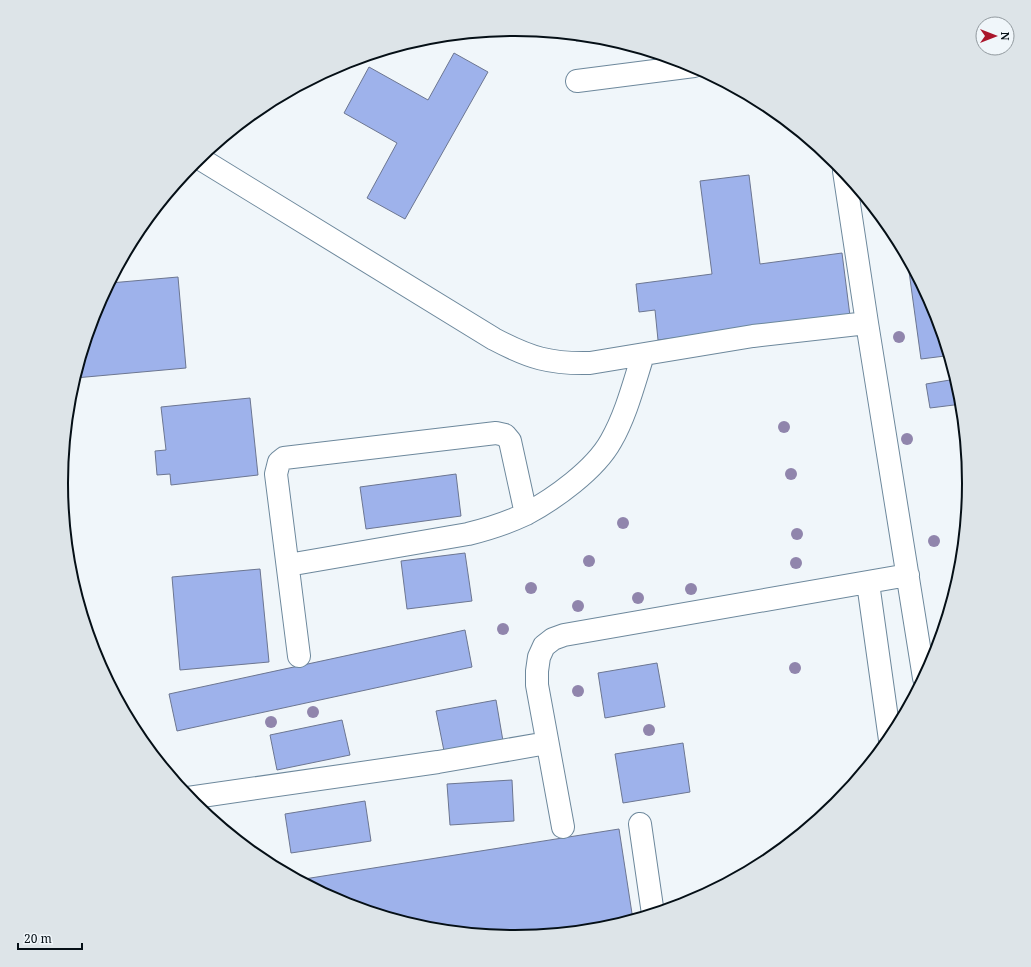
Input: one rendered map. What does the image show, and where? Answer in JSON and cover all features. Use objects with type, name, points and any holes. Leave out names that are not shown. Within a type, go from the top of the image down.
[{"type":"lane","points":[[577,81],[681,68]]},
{"type":"lane","points":[[205,162],[494,339],[520,353],[543,361],[566,364],[590,363],[753,336],[867,323]]},
{"type":"lane","points":[[846,181],[923,669]]},
{"type":"lane","points":[[288,565],[468,534],[496,526],[526,514],[554,496],[599,459],[612,441],[643,355]]},
{"type":"lane","points":[[299,656],[276,474],[279,462],[284,458],[496,433],[505,435],[510,441],[526,514]]},
{"type":"lane","points":[[562,827],[547,743],[537,671],[538,657],[544,646],[553,639],[572,633],[908,575]]},
{"type":"lane","points":[[868,583],[889,731]]},
{"type":"lane","points":[[196,797],[438,762],[547,743]]},
{"type":"lane","points":[[640,824],[652,909]]},
{"type":"building","points":[[454,53],[488,72],[405,219],[367,198],[397,143],[344,113],[369,67],[428,100]]},
{"type":"building","points":[[749,175],[760,264],[842,253],[850,316],[658,340],[655,310],[639,312],[636,284],[712,274],[700,181]]},
{"type":"building","points":[[909,271],[929,312],[944,356],[921,359]]},
{"type":"building","points":[[178,277],[186,368],[81,377],[102,312],[116,282]]},
{"type":"building","points":[[951,380],[956,405],[930,408],[926,384]]},
{"type":"building","points":[[250,398],[258,475],[171,485],[170,474],[157,475],[155,451],[166,450],[161,407]]},
{"type":"building","points":[[456,474],[461,516],[366,529],[360,487]]},
{"type":"building","points":[[465,553],[472,601],[407,609],[401,561]]},
{"type":"building","points":[[260,569],[269,662],[180,670],[172,577]]},
{"type":"building","points":[[465,630],[472,667],[177,731],[169,694]]},
{"type":"building","points":[[657,663],[665,707],[605,718],[598,673]]},
{"type":"building","points":[[496,700],[503,741],[444,751],[436,711]]},
{"type":"building","points":[[342,720],[350,755],[277,770],[270,735]]},
{"type":"building","points":[[683,743],[690,792],[623,803],[615,754]]},
{"type":"building","points":[[512,780],[514,821],[450,825],[447,784]]},
{"type":"building","points":[[365,801],[371,841],[291,853],[285,814]]},
{"type":"building","points":[[619,829],[632,916],[574,927],[545,930],[486,930],[457,927],[400,916],[344,897],[306,879]]}]
